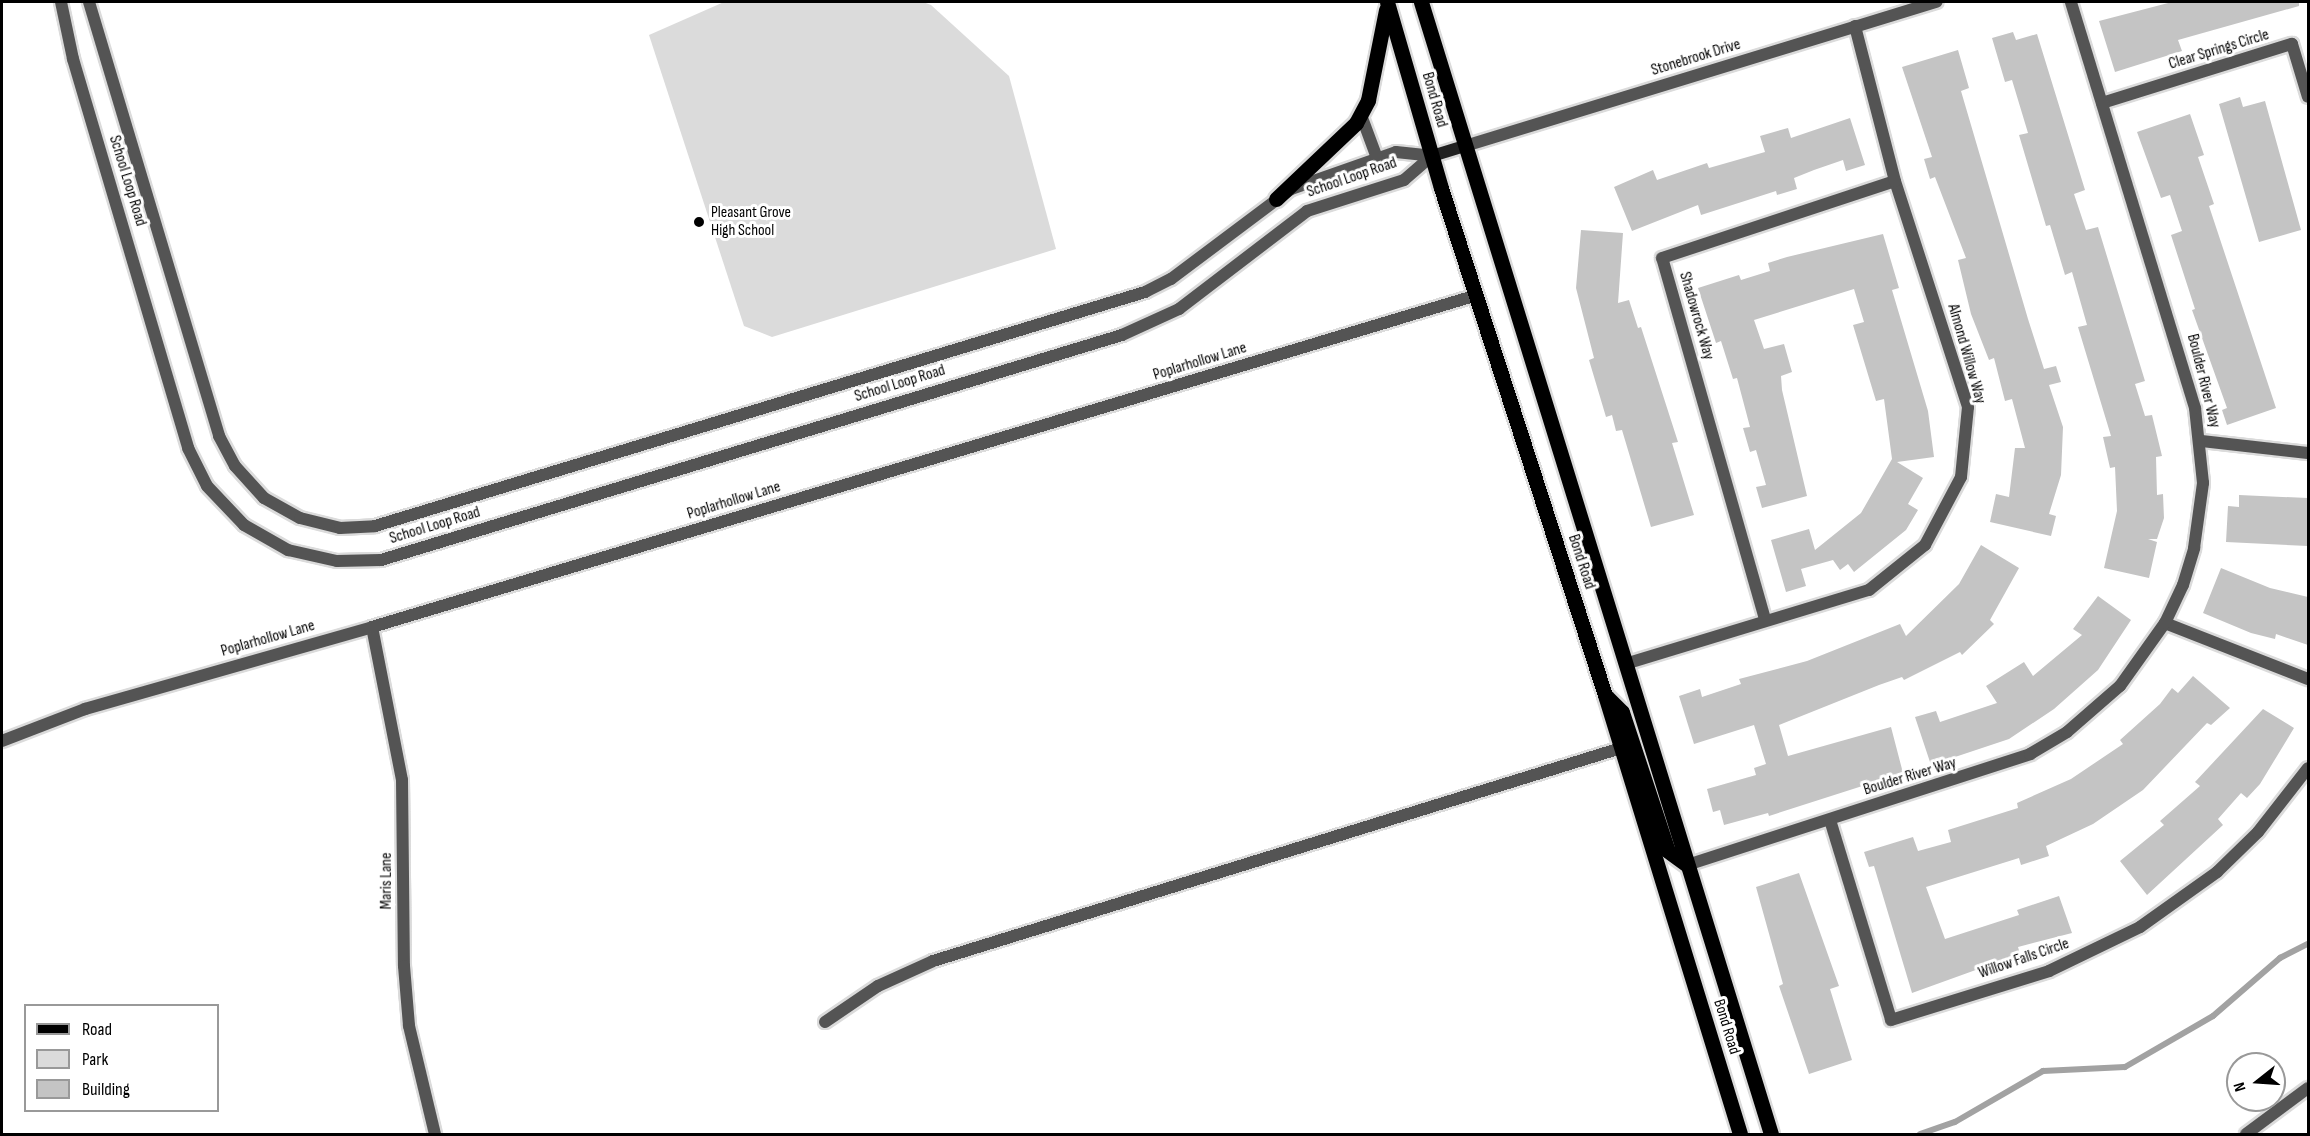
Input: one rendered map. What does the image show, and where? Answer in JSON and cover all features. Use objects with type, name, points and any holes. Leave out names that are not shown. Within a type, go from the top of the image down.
[{"type":"main road","name":"Bond Road","points":[[1421,2],[1771,1134]]},
{"type":"main road","name":"Bond Road","points":[[1387,3],[1432,156],[1605,695],[1740,1134]]},
{"type":"main road","points":[[1276,199],[1356,123],[1378,60],[1387,3]]},
{"type":"main road","points":[[1432,156],[1465,146]]},
{"type":"main road","points":[[1605,695],[1622,712],[1668,851],[1687,865]]},
{"type":"street","name":"School Loop Road","points":[[61,2],[73,59],[188,448],[207,486],[243,525],[288,550],[337,561],[381,560],[1122,335],[1179,309],[1307,211],[1404,180],[1432,156]]},
{"type":"street","name":"School Loop Road","points":[[89,2],[219,436],[235,466],[264,498],[300,518],[340,528],[375,526],[428,511],[1145,292],[1172,279],[1276,199],[1323,175],[1396,152],[1432,156]]},
{"type":"street","name":"Stonebrook Drive","points":[[1465,146],[1937,2]]},
{"type":"street","name":"Boulder River Way","points":[[1687,865],[1998,767],[2039,749],[2067,732],[2120,686],[2165,623],[2194,548],[2203,483],[2201,441],[2189,383],[2071,2]]},
{"type":"street","name":"Almond Willow Way","points":[[1625,664],[1869,590],[1925,544],[1961,477],[1968,407],[1895,181],[1855,26]]},
{"type":"street","name":"Clear Springs Circle","points":[[2102,103],[2292,44],[2308,97]]},
{"type":"street","points":[[1360,115],[1377,158]]},
{"type":"street","name":"Shadowrock Way","points":[[1766,620],[1662,258],[1895,181]]},
{"type":"street","name":"Poplarhollow Lane","points":[[2,741],[85,709],[372,627],[1478,296]]},
{"type":"street","points":[[2201,441],[2308,453]]},
{"type":"street","points":[[2165,623],[2308,679]]},
{"type":"street","name":"Maris Lane","points":[[372,627],[402,780],[404,966],[409,1026],[435,1134]]},
{"type":"street","points":[[825,1022],[878,986],[933,961],[1621,748]]},
{"type":"street","name":"Willow Falls Circle","points":[[1830,820],[1891,1020],[2049,971],[2140,927],[2217,872],[2258,832],[2308,768]]},
{"type":"street","points":[[2246,1134],[2260,1130],[2308,1088]]},
{"type":"green space","points":[[724,2],[923,2],[931,5],[1009,76],[1056,249],[772,337],[744,326],[649,35]]},
{"type":"building","points":[[2172,2],[2299,2],[2299,6],[2178,40],[2182,51],[2115,72],[2099,21]]},
{"type":"building","points":[[2013,32],[2016,40],[2037,34],[2085,190],[2074,194],[2086,230],[2098,227],[2145,381],[2135,384],[2145,416],[2152,415],[2162,456],[2156,457],[2157,495],[2163,494],[2164,518],[2157,539],[2148,539],[2157,542],[2149,578],[2104,568],[2117,511],[2115,467],[2110,468],[2103,437],[2111,436],[2078,327],[2087,325],[2072,272],[2065,275],[2050,225],[2046,226],[2019,135],[2028,133],[2012,80],[2005,82],[1992,38]]},
{"type":"building","points":[[1958,50],[1969,88],[1961,91],[2028,319],[2044,369],[2056,366],[2061,382],[2049,385],[2063,427],[2061,475],[2049,514],[2056,516],[2051,536],[1990,522],[1996,494],[2009,497],[2015,448],[2025,448],[2012,399],[2005,401],[1994,358],[1989,360],[1971,314],[1958,260],[1966,258],[1935,177],[1930,179],[1924,159],[1932,157],[1902,67]]},
{"type":"building","points":[[2240,97],[2243,107],[2265,101],[2301,230],[2259,242],[2219,104]]},
{"type":"building","points":[[2190,114],[2204,155],[2198,157],[2214,204],[2209,206],[2276,408],[2227,425],[2222,410],[2227,408],[2192,310],[2195,309],[2171,235],[2182,231],[2170,195],[2161,198],[2137,132]]},
{"type":"building","points":[[1850,118],[1865,165],[1846,171],[1843,160],[1794,178],[1797,189],[1777,195],[1776,191],[1701,215],[1698,205],[1632,231],[1614,187],[1653,170],[1657,180],[1707,163],[1709,168],[1765,152],[1760,136],[1788,128],[1791,138]]},
{"type":"building","points":[[1581,230],[1623,233],[1618,303],[1629,300],[1638,328],[1641,327],[1678,442],[1672,443],[1694,515],[1651,527],[1622,430],[1616,431],[1612,415],[1606,417],[1589,360],[1594,358],[1576,288]]},
{"type":"building","points":[[1883,234],[1899,288],[1892,290],[1928,411],[1934,457],[1897,462],[1923,478],[1908,504],[1918,510],[1906,530],[1854,572],[1848,564],[1840,570],[1833,560],[1801,569],[1806,586],[1786,592],[1771,540],[1809,529],[1815,550],[1861,513],[1892,459],[1884,399],[1876,401],[1853,325],[1864,322],[1854,289],[1754,320],[1764,349],[1784,344],[1792,372],[1781,376],[1782,390],[1807,496],[1762,508],[1756,487],[1766,485],[1756,450],[1750,452],[1743,428],[1750,427],[1737,378],[1733,379],[1721,341],[1716,343],[1698,288],[1739,275],[1741,280],[1770,271],[1768,263],[1787,257]]},
{"type":"building","points":[[2239,495],[2308,498],[2308,546],[2226,542],[2228,506],[2239,507]]},
{"type":"building","points":[[1981,545],[2019,568],[1990,620],[1994,624],[1962,655],[1960,652],[1904,680],[1902,677],[1879,685],[1779,725],[1788,756],[1891,727],[1903,773],[1769,816],[1768,813],[1724,825],[1720,810],[1713,812],[1707,789],[1756,775],[1754,768],[1766,764],[1754,725],[1694,744],[1679,696],[1700,689],[1702,697],[1741,684],[1739,679],[1807,661],[1900,624],[1906,636],[1959,584]]},
{"type":"building","points":[[2221,568],[2270,588],[2308,597],[2308,645],[2276,634],[2275,639],[2251,633],[2203,613]]},
{"type":"building","points":[[2098,596],[2131,620],[2098,670],[2054,709],[2009,739],[1931,765],[1915,717],[1936,711],[1940,722],[1997,703],[1986,686],[2024,662],[2033,676],[2082,635],[2073,629]]},
{"type":"building","points":[[2193,676],[2230,708],[2211,725],[2207,723],[2143,790],[2093,824],[2046,846],[2049,856],[2021,865],[2019,858],[1926,887],[1945,939],[2019,915],[2017,910],[2059,896],[2072,933],[2018,947],[2020,954],[1912,993],[1874,866],[1869,867],[1864,852],[1913,837],[1918,851],[1951,842],[1948,830],[2018,808],[2017,803],[2071,779],[2123,744],[2120,740],[2160,704],[2172,688],[2178,693]]},
{"type":"building","points":[[2263,709],[2294,728],[2260,784],[2247,798],[2241,793],[2218,819],[2223,825],[2147,895],[2120,861],[2164,825],[2160,821],[2200,786],[2195,782]]},
{"type":"building","points":[[1799,873],[1839,986],[1830,989],[1852,1060],[1809,1074],[1779,986],[1783,984],[1756,887]]},
{"type":"waterway","points":[[1920,1134],[1955,1122],[2043,1071],[2125,1067],[2213,1016],[2280,958],[2308,944]]},
{"type":"place","name":"Pleasant Grove High School","points":[[699,222]]}]
